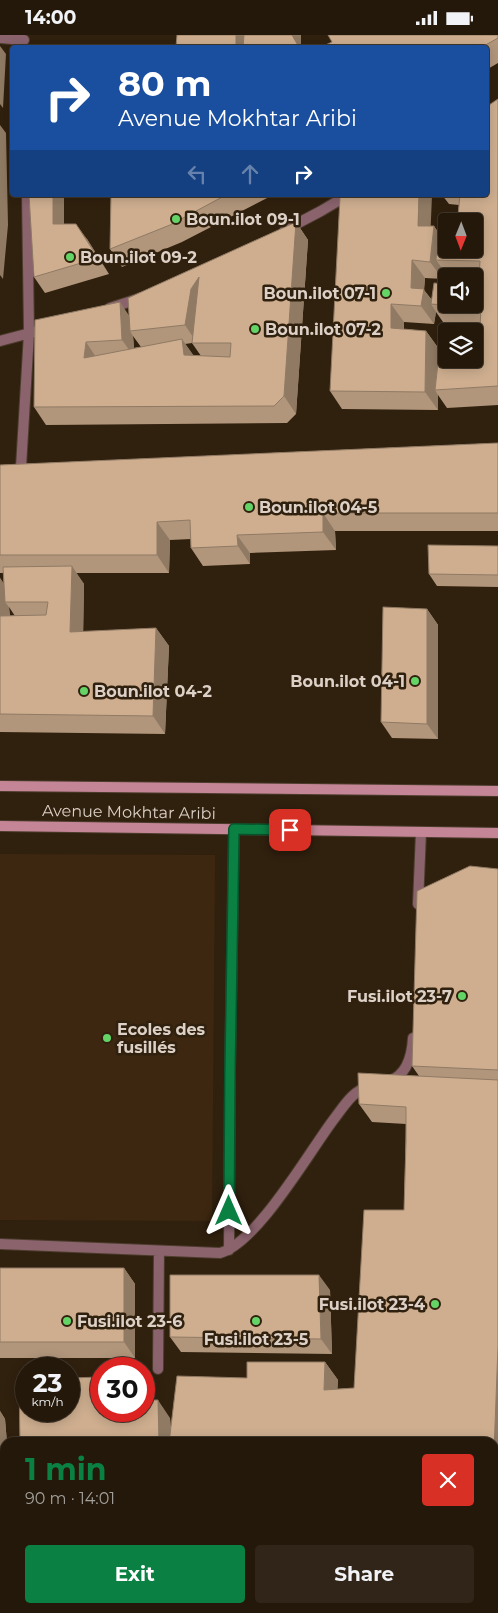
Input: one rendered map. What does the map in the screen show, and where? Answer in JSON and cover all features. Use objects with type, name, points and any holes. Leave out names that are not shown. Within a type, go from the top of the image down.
[{"type":"main road","name":"Avenue Mokhtar Aribi","points":[[0,786],[498,791]]},
{"type":"main road","name":"Avenue Mokhtar Aribi","points":[[0,826],[498,833]]},
{"type":"street","points":[[0,38],[24,41]]},
{"type":"street","points":[[22,467],[29,333],[27,197]]},
{"type":"street","points":[[279,233],[345,197]]},
{"type":"street","points":[[103,311],[149,295]]},
{"type":"street","points":[[0,341],[56,326]]},
{"type":"street","points":[[229,1250],[234,829]]},
{"type":"street","points":[[418,911],[421,832]]},
{"type":"street","points":[[0,1244],[220,1253],[229,1250],[243,1240],[278,1199],[352,1095],[366,1087],[392,1080],[405,1070],[412,1050],[413,1030]]},
{"type":"street","points":[[158,1369],[159,1251]]},
{"type":"shaded area","name":"Ecoles des fusillés","points":[[0,854],[215,855],[212,1221],[0,1220]]},
{"type":"building","points":[[177,35],[236,35],[236,45],[176,45]]},
{"type":"building","points":[[244,35],[292,35],[298,45],[243,45]]},
{"type":"building","points":[[328,35],[498,35],[498,38],[486,45],[325,45],[332,42]]},
{"type":"building","points":[[498,99],[498,386],[435,390],[438,363],[438,368],[483,368],[483,323],[480,323],[481,313],[483,313],[483,268],[480,268],[480,261],[436,260],[438,230],[438,258],[483,258],[483,213],[458,213],[460,197],[489,197],[489,105]]},
{"type":"building","points":[[29,197],[53,197],[53,224],[76,224],[98,258],[34,277]]},
{"type":"building","points":[[111,197],[222,197],[170,225],[110,249]]},
{"type":"building","name":"Boun.ilot 07-1","points":[[340,197],[419,197],[418,226],[434,226],[430,262],[412,260],[411,288],[424,289],[421,306],[391,304],[391,328],[426,331],[425,392],[330,391]]},
{"type":"building","name":"Boun.ilot 07-2","points":[[296,222],[284,396],[274,406],[34,407],[35,320],[120,302],[122,340],[86,342],[84,358],[182,339],[184,355],[230,357],[231,343],[192,343],[199,277],[191,289],[185,325],[130,331],[128,298]]},
{"type":"building","points":[[434,283],[438,283],[438,305],[431,304]]},
{"type":"building","name":"Boun.ilot 04-5","points":[[498,443],[498,513],[323,513],[323,532],[237,535],[238,546],[191,548],[190,520],[157,522],[157,555],[0,555],[0,465]]},
{"type":"building","points":[[428,545],[498,546],[498,575],[429,574]]},
{"type":"building","name":"Boun.ilot 04-2","points":[[72,566],[70,632],[156,628],[153,716],[0,714],[0,616],[46,615],[48,602],[5,602],[3,567]]},
{"type":"building","name":"Boun.ilot 04-1","points":[[383,607],[427,609],[427,724],[381,722]]},
{"type":"building","name":"Fusi.ilot 23-7","points":[[470,866],[498,869],[498,1070],[412,1066],[417,891]]},
{"type":"building","name":"Fusi.ilot 23-4","points":[[358,1073],[498,1080],[498,1346],[495,1437],[170,1437],[177,1376],[247,1378],[247,1362],[325,1362],[324,1390],[354,1388],[364,1210],[404,1210],[406,1141],[406,1107],[359,1104]]},
{"type":"building","name":"Fusi.ilot 23-6","points":[[0,1268],[124,1268],[124,1342],[0,1342]]},
{"type":"building","name":"Fusi.ilot 23-5","points":[[170,1275],[319,1275],[321,1339],[170,1337]]},
{"type":"building","points":[[90,1377],[90,1422],[155,1422],[155,1400],[158,1400],[159,1437],[20,1437],[20,1422],[80,1422],[80,1378]]},
{"type":"place","name":"Boun.ilot 09-1","points":[[176,219]]},
{"type":"place","name":"Boun.ilot 09-2","points":[[70,257]]},
{"type":"place","name":"Boun.ilot 07-1","points":[[386,293]]},
{"type":"place","name":"Boun.ilot 07-2","points":[[255,329]]},
{"type":"place","name":"Boun.ilot 04-5","points":[[249,507]]},
{"type":"place","name":"Boun.ilot 04-1","points":[[415,681]]},
{"type":"place","name":"Boun.ilot 04-2","points":[[84,691]]},
{"type":"place","name":"Fusi.ilot 23-7","points":[[462,996]]},
{"type":"place","name":"Ecoles des fusillés","points":[[107,1038]]},
{"type":"place","name":"Fusi.ilot 23-4","points":[[435,1304]]},
{"type":"place","name":"Fusi.ilot 23-6","points":[[67,1321]]},
{"type":"place","name":"Fusi.ilot 23-5","points":[[256,1321]]},
{"type":"route","points":[[229,1211],[234,829],[290,830]]}]
